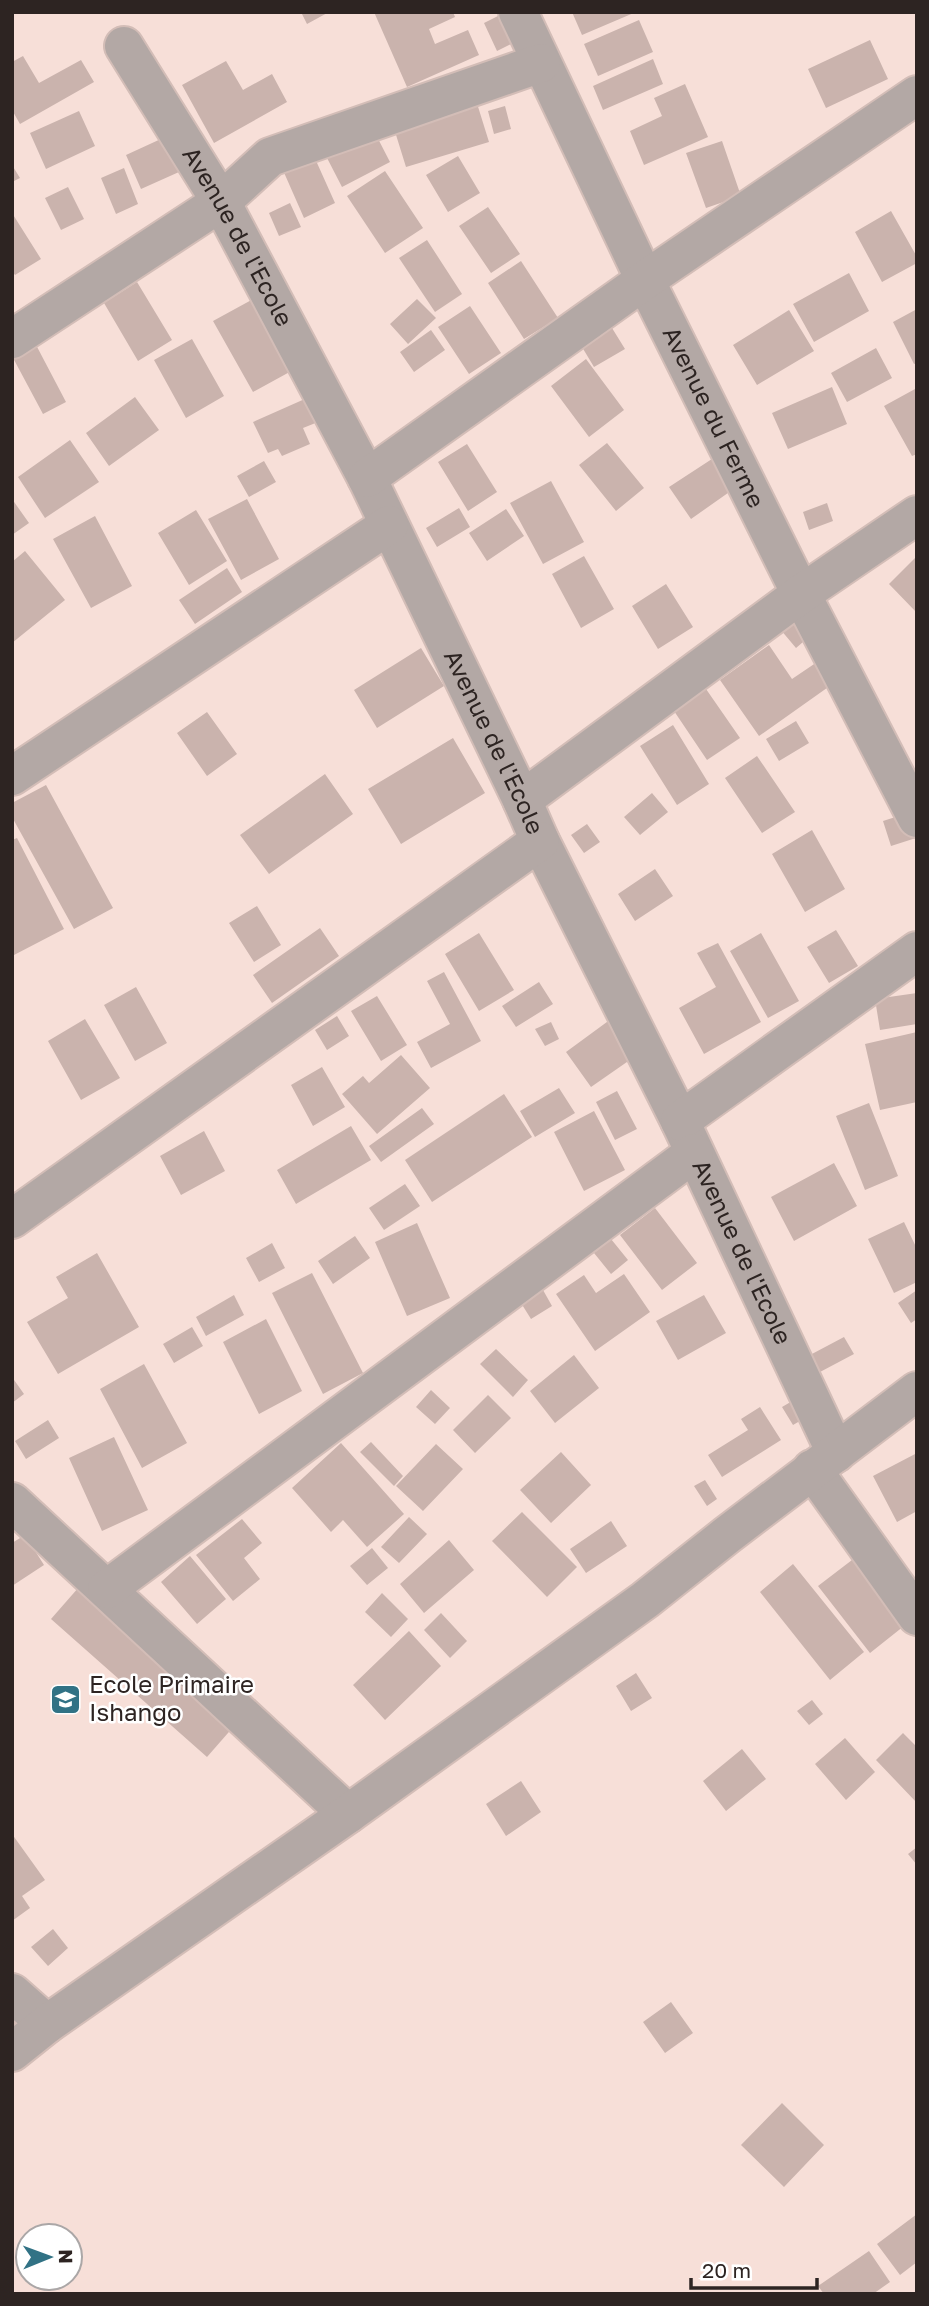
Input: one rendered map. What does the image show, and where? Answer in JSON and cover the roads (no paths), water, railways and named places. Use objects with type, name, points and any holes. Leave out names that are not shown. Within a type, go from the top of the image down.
[{"type":"street","name":"Avenue du Ferme","points":[[518,12],[645,280],[801,594],[917,818]]},
{"type":"street","name":"Avenue de l'Ecole","points":[[124,46],[221,202],[367,478],[540,841],[687,1137],[824,1461],[917,1616]]},
{"type":"street","points":[[12,339],[221,202],[270,157],[541,63]]},
{"type":"street","points":[[367,478],[645,280],[917,95]]},
{"type":"street","points":[[522,800],[801,594],[917,515]]},
{"type":"street","points":[[12,776],[389,525]]},
{"type":"street","points":[[12,1219],[540,841]]},
{"type":"street","points":[[107,1589],[687,1137],[917,951]]},
{"type":"street","points":[[12,2052],[47,2024],[348,1814],[645,1601],[917,1391]]},
{"type":"street","points":[[12,1502],[348,1814]]},
{"type":"street","points":[[12,1993],[47,2024]]},
{"type":"place","name":"Ecole Primaire Ishango","points":[[66,1699]]}]
